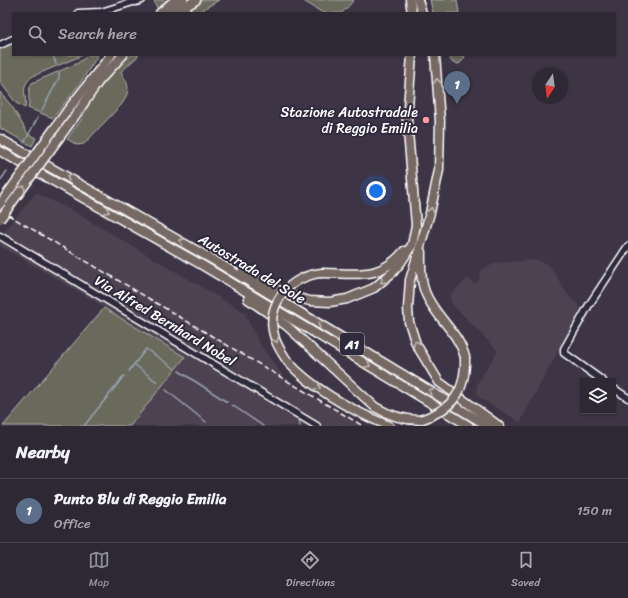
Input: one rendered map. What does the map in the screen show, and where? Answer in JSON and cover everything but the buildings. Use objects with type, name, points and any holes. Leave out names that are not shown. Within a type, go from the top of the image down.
[{"type":"highway","points":[[156,12],[166,0]]},
{"type":"highway","points":[[161,12],[175,0]]},
{"type":"highway","points":[[169,12],[183,0]]},
{"type":"highway","points":[[177,12],[196,0]]},
{"type":"highway","points":[[410,0],[412,12]]},
{"type":"highway","points":[[418,0],[422,12]]},
{"type":"highway","points":[[0,204],[67,112],[111,56]]},
{"type":"highway","points":[[0,219],[100,81],[122,56]]},
{"type":"highway","points":[[215,261],[253,277],[290,296],[317,302],[342,300],[370,290],[393,272],[412,245],[416,225],[407,120],[412,56]]},
{"type":"highway","points":[[434,56],[440,121],[439,170],[430,213],[421,247],[414,266],[408,294],[409,322],[416,344],[434,375],[445,387],[499,426]]},
{"type":"highway","name":"Autostrada del Sole","points":[[0,139],[215,261],[488,426]]},
{"type":"highway","name":"Autostrada del Sole","points":[[0,151],[202,265],[469,426]]},
{"type":"highway","points":[[389,426],[336,399],[310,381],[288,362],[278,347],[273,333],[275,308],[280,296],[289,286],[306,276],[322,273],[363,274],[384,268],[404,251],[416,225]]},
{"type":"highway","points":[[202,265],[287,326],[375,407],[389,415],[402,419],[420,420],[435,415],[447,407],[458,394],[464,376],[464,357],[457,338],[425,293],[422,283],[421,247]]},
{"type":"street","points":[[114,7],[119,0]]},
{"type":"street","points":[[101,12],[131,1],[142,0]]},
{"type":"street","points":[[0,44],[12,40]]},
{"type":"street","name":"Via Alfred Bernhard Nobel","points":[[0,236],[317,426]]},
{"type":"street","points":[[599,378],[564,353],[564,349],[589,305],[628,246]]},
{"type":"street","points":[[616,390],[628,398]]},
{"type":"shaded area","points":[[36,193],[71,210],[244,312],[259,343],[285,379],[361,426],[130,426],[185,357],[95,301],[0,246],[0,237]]},
{"type":"shaded area","points":[[538,260],[550,266],[568,295],[581,308],[520,422],[480,398],[477,394],[477,384],[498,351],[453,305],[450,299],[451,294],[468,278],[474,284],[480,279],[480,271],[495,263]]},
{"type":"green space","points":[[154,0],[219,0],[199,12],[161,12],[157,8]]},
{"type":"green space","points":[[302,0],[354,0],[343,12],[321,12]]},
{"type":"green space","points":[[430,0],[457,0],[459,12],[433,12]]},
{"type":"green space","points":[[12,43],[12,56],[81,56],[33,76],[28,80],[24,91],[26,103],[25,108],[16,103],[0,82],[0,48]]},
{"type":"green space","points":[[87,56],[97,56],[81,82],[53,118],[28,108],[29,89],[32,83],[78,63]]},
{"type":"green space","points":[[130,56],[138,56],[121,72],[128,87],[127,94],[122,104],[84,144],[77,145],[67,139],[81,120],[92,98],[118,66]]},
{"type":"green space","points":[[448,56],[465,56],[459,64],[453,63]]},
{"type":"green space","points":[[0,92],[13,108],[28,134],[36,138],[32,146],[0,128]]},
{"type":"green space","points":[[104,308],[185,357],[130,426],[3,426]]},
{"type":"waterway","points":[[53,56],[56,64]]},
{"type":"waterway","points":[[42,110],[59,78],[59,72]]},
{"type":"waterway","points":[[24,143],[38,117]]},
{"type":"waterway","points":[[0,181],[7,171]]},
{"type":"waterway","points":[[129,371],[146,349],[174,368]]},
{"type":"waterway","points":[[134,364],[157,382]]},
{"type":"waterway","points":[[179,371],[227,402]]},
{"type":"waterway","points":[[84,426],[124,376]]},
{"type":"waterway","points":[[166,390],[206,422]]},
{"type":"waterway","points":[[232,405],[263,426]]},
{"type":"waterway","points":[[299,419],[300,426]]},
{"type":"railway","points":[[0,210],[363,426]]},
{"type":"place","name":"Punto Blu di Reggio Emilia","points":[[457,104]]},
{"type":"place","name":"Stazione Autostradale di Reggio Emilia","points":[[426,120]]}]
